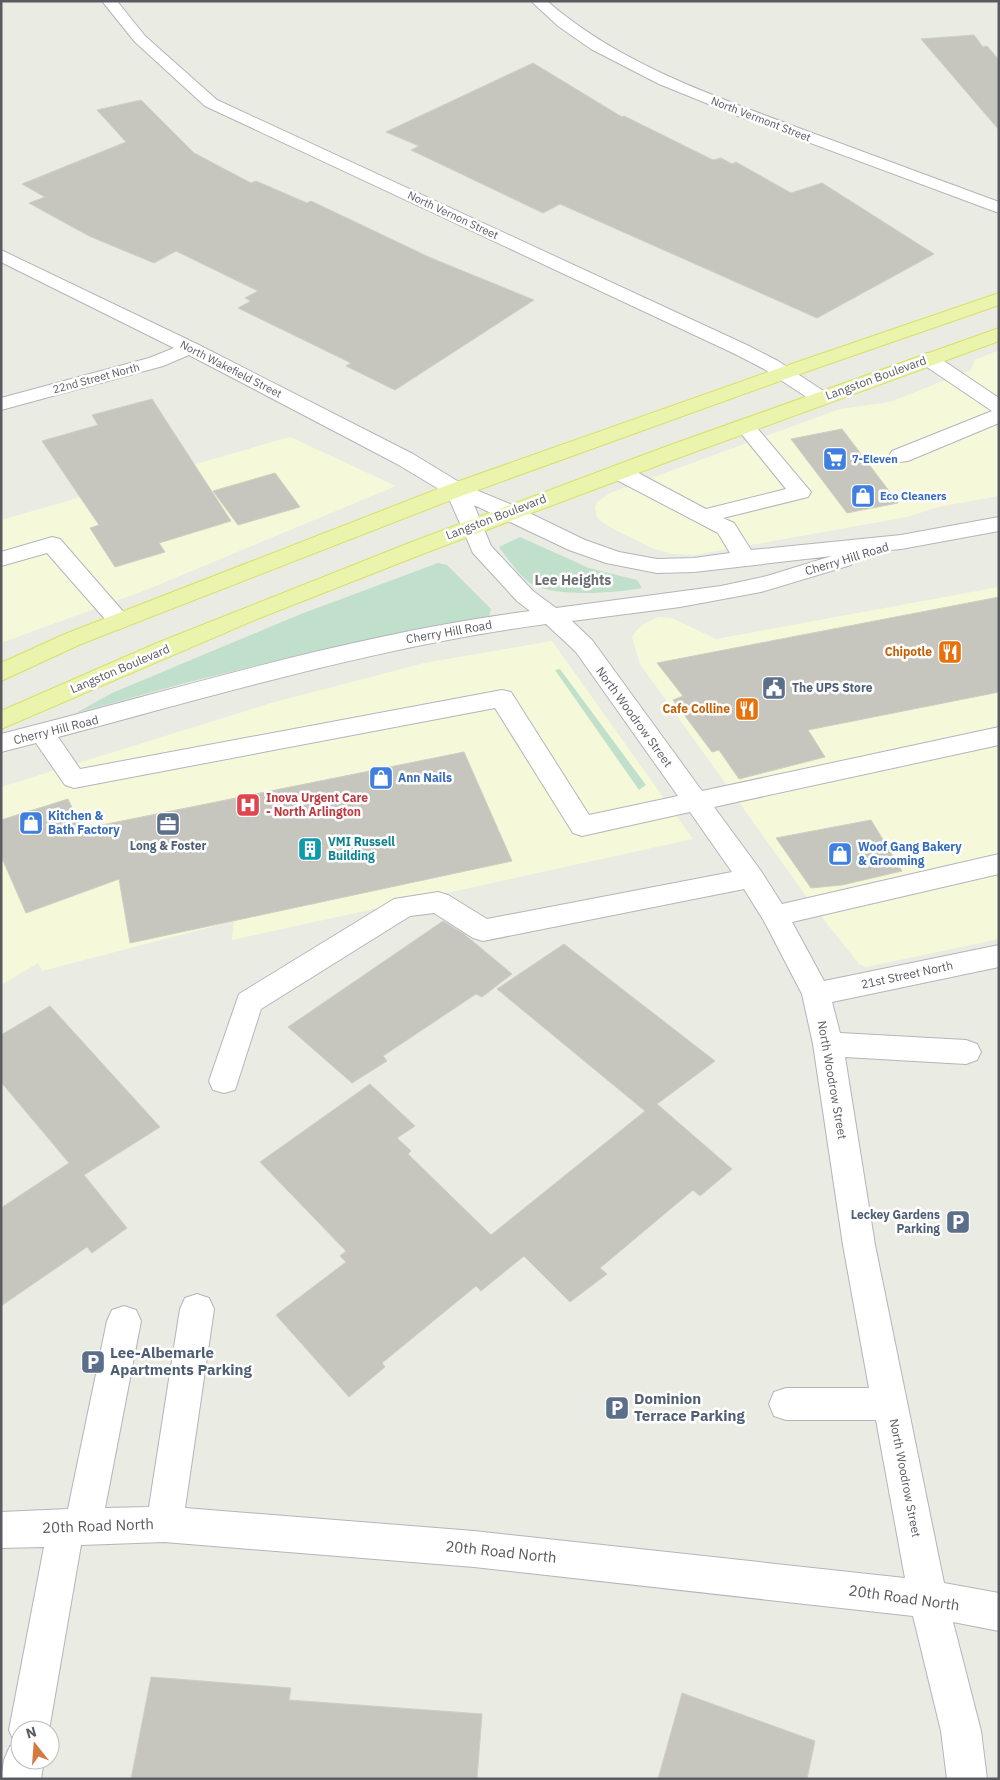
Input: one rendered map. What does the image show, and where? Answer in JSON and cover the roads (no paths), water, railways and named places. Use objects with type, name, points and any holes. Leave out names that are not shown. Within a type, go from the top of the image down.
[{"type":"main road","points":[[1,673],[73,640],[270,561],[456,490],[784,373],[999,299]]},
{"type":"main road","name":"Langston Boulevard","points":[[1,721],[226,624],[471,526],[999,334]]},
{"type":"main road","points":[[1,661],[73,640]]},
{"type":"street","name":"North Vernon Street","points":[[109,1],[140,38],[212,103],[742,350],[784,373],[821,398]]},
{"type":"street","name":"North Vermont Street","points":[[538,1],[562,23],[596,46],[665,81],[744,113],[999,208]]},
{"type":"street","name":"North Wakefield Street","points":[[1,255],[190,348],[405,459],[456,490]]},
{"type":"street","name":"22nd Street North","points":[[1,404],[156,362],[190,348]]},
{"type":"street","points":[[928,359],[999,407]]},
{"type":"street","points":[[900,456],[999,416]]},
{"type":"street","points":[[703,516],[800,492],[745,426]]},
{"type":"street","points":[[619,472],[726,528],[745,558]]},
{"type":"street","name":"Cherry Hill Road","points":[[456,490],[577,545],[614,558],[657,566],[678,566],[901,542],[999,524]]},
{"type":"street","name":"North Woodrow Street","points":[[456,490],[481,548],[525,596],[566,628],[584,646],[751,878],[776,916],[816,994],[828,1044],[859,1244],[928,1598],[961,1731],[967,1779]]},
{"type":"street","name":"Cherry Hill Road","points":[[1,743],[249,676],[380,645],[440,633],[689,598],[763,585],[901,542]]},
{"type":"street","points":[[1,559],[52,544],[119,622]]},
{"type":"street","points":[[42,733],[74,779],[502,698],[582,826],[999,736]]},
{"type":"street","points":[[776,916],[999,864]]},
{"type":"street","points":[[224,1081],[249,1002],[404,906],[438,902],[483,930],[751,878]]},
{"type":"street","name":"21st Street North","points":[[816,994],[999,956]]},
{"type":"street","points":[[828,1044],[966,1052]]},
{"type":"street","points":[[164,1524],[197,1309]]},
{"type":"street","points":[[31,1720],[74,1526],[124,1321]]},
{"type":"street","points":[[786,1404],[890,1404]]},
{"type":"street","name":"20th Road North","points":[[1,1530],[164,1524],[474,1549],[928,1598],[999,1612]]},
{"type":"place","name":"7-Eleven","points":[[835,459]]},
{"type":"place","name":"Eco Cleaners","points":[[863,496]]},
{"type":"place","name":"Chipotle","points":[[950,652]]},
{"type":"place","name":"The UPS Store","points":[[774,688]]},
{"type":"place","name":"Cafe Colline","points":[[747,709]]},
{"type":"place","name":"Ann Nails","points":[[381,778]]},
{"type":"place","name":"Inova Urgent Care - North Arlington","points":[[248,805]]},
{"type":"place","name":"Kitchen & Bath Factory","points":[[31,823]]},
{"type":"place","name":"Long & Foster","points":[[168,824]]},
{"type":"place","name":"VMI Russell Building","points":[[310,849]]},
{"type":"place","name":"Woof Gang Bakery & Grooming","points":[[840,854]]},
{"type":"place","name":"Leckey Gardens Parking","points":[[958,1222]]},
{"type":"place","name":"Lee-Albemarle Apartments Parking","points":[[93,1362]]},
{"type":"place","name":"Dominion Terrace Parking","points":[[617,1408]]},
{"type":"district","name":"Lee Heights","points":[[573,580]]}]
